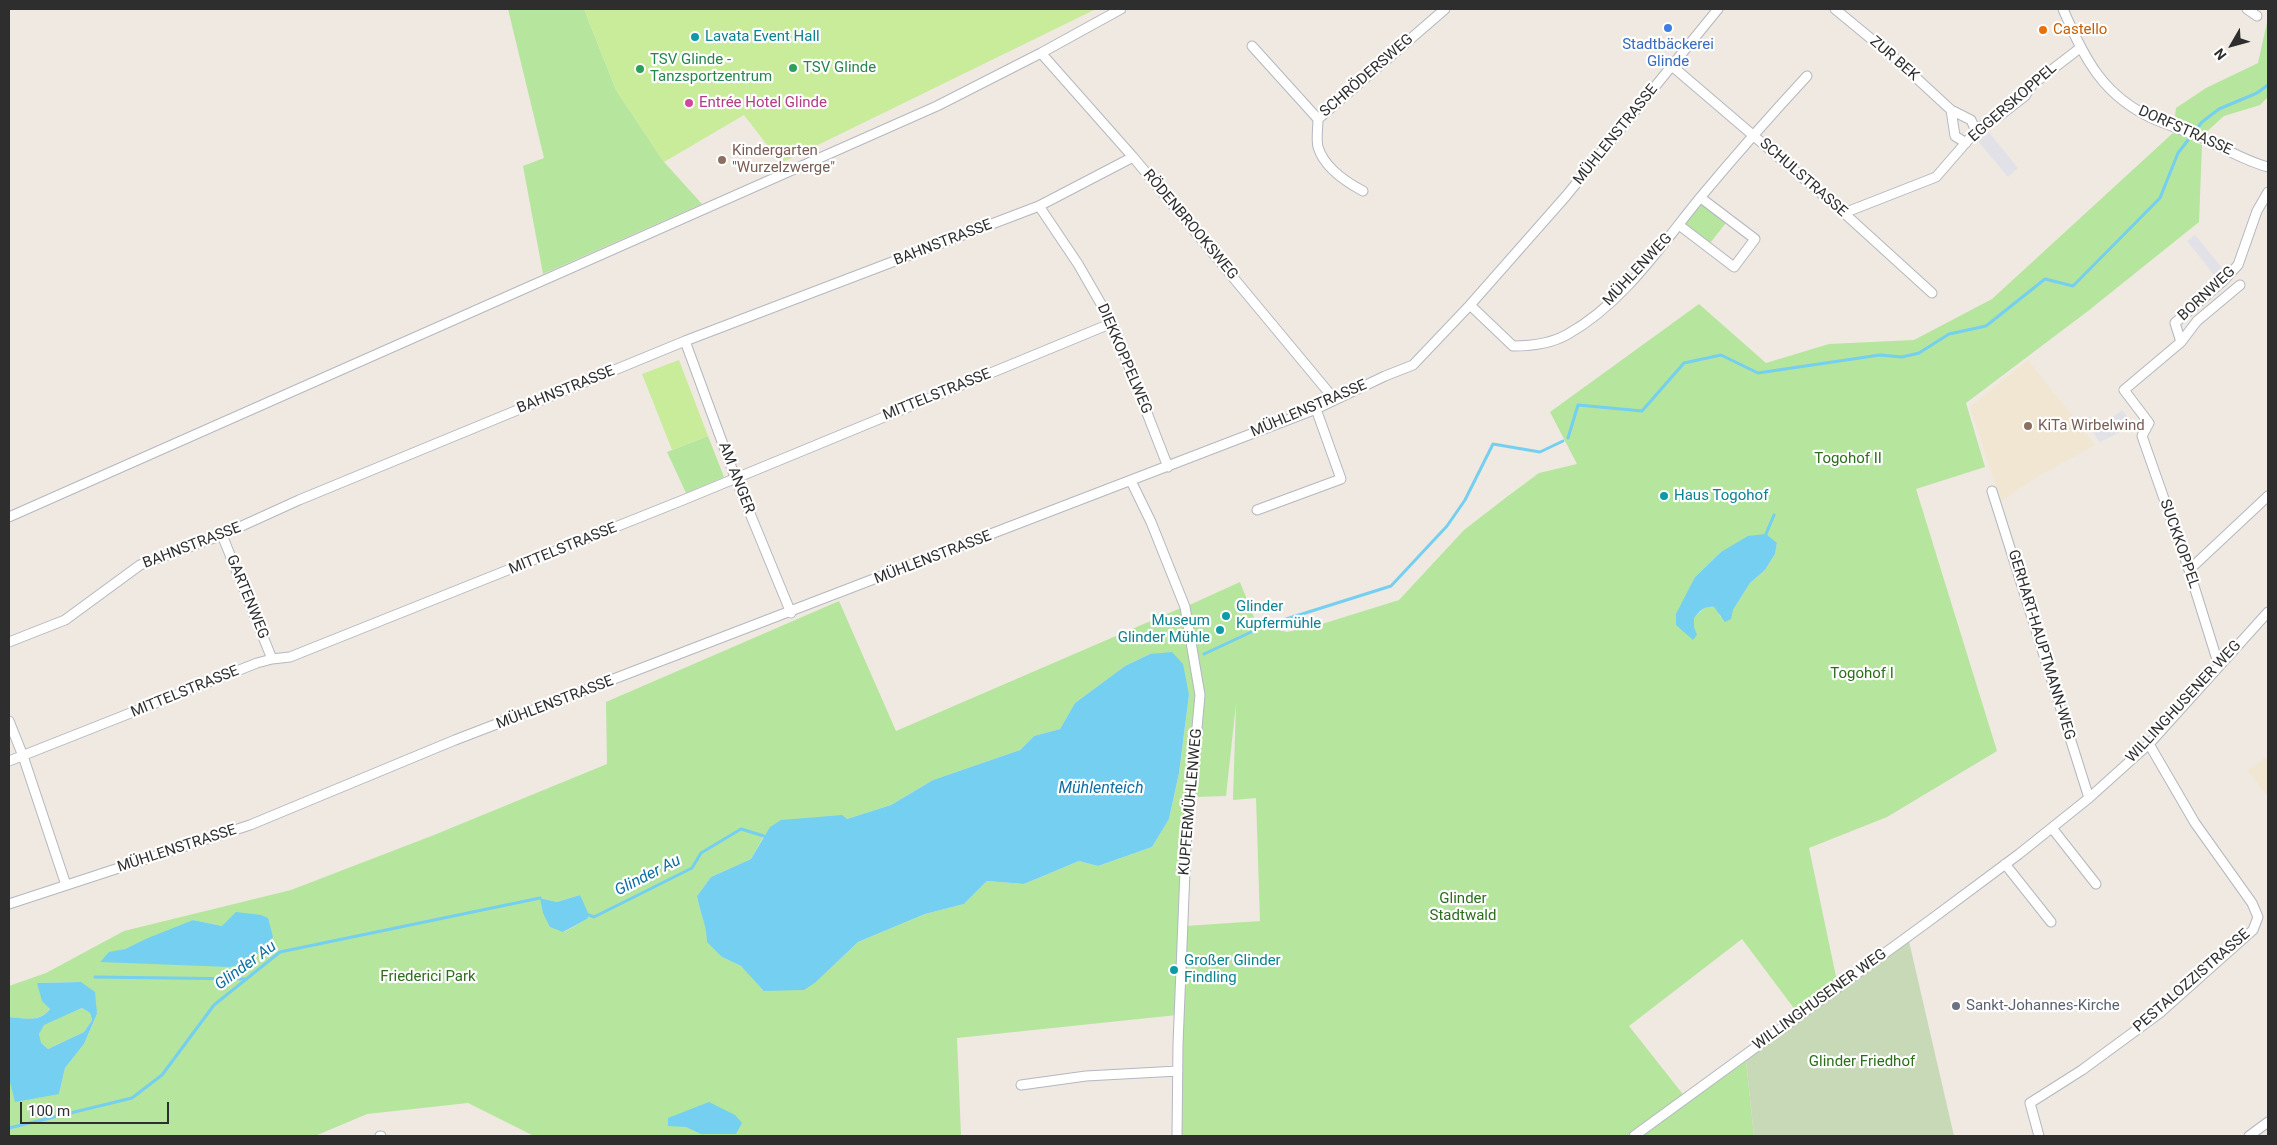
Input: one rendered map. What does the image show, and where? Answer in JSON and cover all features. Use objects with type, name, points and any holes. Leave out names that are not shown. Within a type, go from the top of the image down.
[{"type":"street","points":[[9,517],[938,106],[1121,9]]},
{"type":"street","name":"SCHRÖDERSWEG","points":[[1252,46],[1318,119],[1445,9]]},
{"type":"street","name":"MÜHLENSTRASSE","points":[[9,904],[250,825],[455,740],[790,613],[1316,409],[1385,376],[1413,366],[1470,305],[1566,196],[1718,9]]},
{"type":"street","name":"ZUR BEK","points":[[1835,9],[1898,61],[1951,110],[1971,120],[1976,131]]},
{"type":"street","name":"DORFSTRASSE","points":[[2064,9],[2080,48],[2100,78],[2116,95],[2130,106],[2155,120],[2198,136],[2268,167]]},
{"type":"street","points":[[2247,9],[2257,16]]},
{"type":"street","name":"EGGERSKOPPEL","points":[[1844,213],[1936,178],[1976,131],[1987,122],[1998,118],[2025,96],[2032,85],[2046,73],[2080,48]]},
{"type":"street","name":"RÖDENBROOKSWEG","points":[[1041,53],[1133,157],[1335,400]]},
{"type":"street","name":"SCHULSTRASSE","points":[[1672,66],[1844,213],[1932,293]]},
{"type":"street","name":"MÜHLENWEG","points":[[1470,305],[1513,346],[1537,346],[1567,335],[1612,302],[1651,260],[1753,135],[1807,76]]},
{"type":"street","points":[[1951,110],[1955,136],[1966,143]]},
{"type":"street","points":[[1318,119],[1318,148],[1330,166],[1346,182],[1363,192]]},
{"type":"street","name":"BAHNSTRASSE","points":[[9,642],[65,620],[140,565],[222,536],[299,500],[685,341],[1039,206],[1133,157]]},
{"type":"street","name":"BORNWEG","points":[[2181,342],[2175,323],[2238,265],[2257,211],[2268,192]]},
{"type":"street","name":"MÜHLENWEG","points":[[1679,225],[1734,268],[1756,239],[1700,198]]},
{"type":"street","name":"DIEKKOPPELWEG","points":[[1039,206],[1078,264],[1112,323],[1168,466]]},
{"type":"street","name":"BORNWEG","points":[[2149,423],[2124,390],[2181,342],[2197,322],[2240,285]]},
{"type":"street","points":[[2191,309],[2197,322]]},
{"type":"street","name":"MITTELSTRASSE","points":[[9,761],[272,659],[290,657],[683,500],[1112,323]]},
{"type":"street","name":"AM ANGER","points":[[685,341],[735,477],[790,613]]},
{"type":"street","points":[[1257,510],[1341,478],[1316,409]]},
{"type":"street","name":"SUCKKOPPEL","points":[[2149,423],[2142,436],[2189,570],[2219,666]]},
{"type":"street","name":"KUPFERMÜHLENWEG","points":[[1131,481],[1151,522],[1185,606],[1200,695],[1186,846],[1177,1136]]},
{"type":"street","name":"GERHART-HAUPTMANN-WEG","points":[[1992,491],[2089,798]]},
{"type":"street","points":[[2189,570],[2268,496]]},
{"type":"street","name":"GARTENWEG","points":[[222,536],[272,659]]},
{"type":"street","name":"WILLINGHUSENER WEG","points":[[1634,1136],[2005,864],[2089,798],[2149,744],[2268,612]]},
{"type":"street","points":[[9,721],[23,756],[66,885]]},
{"type":"street","name":"PESTALOZZISTRASSE","points":[[2039,1136],[2030,1103],[2082,1070],[2161,1012],[2253,930],[2258,917],[2252,903],[2195,823],[2149,744]]},
{"type":"street","points":[[2052,828],[2096,884]]},
{"type":"street","points":[[2005,864],[2051,922]]},
{"type":"street","points":[[1021,1085],[1086,1076],[1178,1071]]},
{"type":"street","points":[[2249,1136],[2268,1122]]},
{"type":"shaded area","points":[[1988,131],[2018,168],[2008,177],[1977,140]]},
{"type":"shaded area","points":[[2195,235],[2223,269],[2229,264],[2232,268],[2218,280],[2187,241]]},
{"type":"shaded area","name":"KiTa Wirbelwind","points":[[2028,360],[2095,445],[2040,475],[2001,501],[1970,407]]},
{"type":"shaded area","points":[[2122,410],[2134,425],[2100,442],[2093,433]]},
{"type":"shaded area","points":[[2268,755],[2268,797],[2248,771]]},
{"type":"green space","points":[[508,9],[584,9],[616,90],[664,162],[702,204],[543,274],[523,166],[544,158]]},
{"type":"green space","name":"TSV Glinde","points":[[584,9],[1096,9],[781,163],[744,115],[664,162],[616,90]]},
{"type":"green space","points":[[2268,18],[2268,97],[2260,105],[2224,116],[2202,136],[2174,125],[2176,108],[2206,88],[2258,63]]},
{"type":"green space","points":[[2174,132],[2202,145],[2199,222],[2088,311],[1966,403],[1985,467],[1916,489],[1997,751],[1887,817],[1809,848],[1838,986],[1799,1015],[1742,939],[1629,1026],[1689,1102],[1746,1061],[1754,1136],[1182,1136],[1182,1015],[1186,926],[1260,921],[1256,798],[1233,800],[1236,704],[1226,796],[1195,797],[1200,695],[1185,607],[1240,582],[1257,625],[1287,632],[1322,624],[1399,600],[1464,530],[1508,496],[1539,473],[1577,464],[1550,412],[1699,304],[1766,363],[1829,344],[1914,340],[1992,299]],"holes":[[[1777,543],[1775,554],[1765,570],[1750,583],[1733,610],[1720,617],[1719,612],[1714,607],[1707,606],[1694,617],[1693,627],[1687,595],[1695,577],[1721,552]]]},
{"type":"green space","points":[[1701,198],[1729,219],[1707,247],[1679,225]]},
{"type":"green space","points":[[679,360],[708,436],[672,450],[642,374]]},
{"type":"green space","points":[[708,436],[724,477],[686,493],[667,452]]},
{"type":"green space","name":"Friederici Park","points":[[839,601],[896,731],[1183,607],[1197,696],[1177,1015],[957,1038],[961,1136],[534,1136],[468,1103],[367,1114],[315,1136],[9,1136],[9,1078],[10,1081],[59,1094],[65,1068],[84,1044],[97,1014],[81,982],[37,983],[50,1009],[36,1018],[9,1017],[9,986],[46,973],[124,931],[291,890],[434,835],[607,764],[606,702]],"holes":[[[1150,654],[1189,695],[1179,773],[1169,819],[1152,847],[1098,866],[1079,861],[1024,884],[987,881],[964,904],[925,914],[858,942],[816,982],[753,977],[741,966],[722,957],[708,942],[697,896],[711,877],[751,859],[764,836],[847,819],[891,805],[933,780],[1020,750],[1034,736],[1060,729],[1075,703],[1125,666]],[[580,895],[587,919],[564,932],[541,898],[557,902]],[[193,920],[222,926],[100,962],[110,954]]]},
{"type":"green space","name":"Glinder Friedhof","points":[[1908,937],[1954,1136],[1754,1136],[1746,1061],[1805,1013]]},
{"type":"green space","points":[[82,1008],[90,1013],[92,1020],[84,1032],[48,1049],[40,1043],[39,1034],[43,1025]]},
{"type":"water","points":[[1766,534],[1777,543],[1775,554],[1765,570],[1750,583],[1733,610],[1731,619],[1725,622],[1714,607],[1705,608],[1698,613],[1694,618],[1694,627],[1697,635],[1693,640],[1676,625],[1676,614],[1695,577],[1721,552],[1748,536]]},
{"type":"water","name":"Mühlenteich","points":[[1172,652],[1183,664],[1189,695],[1179,773],[1169,819],[1152,847],[1098,866],[1079,861],[1024,884],[987,881],[964,904],[925,914],[858,942],[816,982],[804,990],[764,991],[741,966],[722,957],[707,942],[706,930],[697,896],[711,877],[751,859],[770,827],[781,820],[842,815],[847,819],[891,805],[933,780],[1020,750],[1034,736],[1060,729],[1075,703],[1125,666],[1150,654]]},
{"type":"water","points":[[580,895],[589,915],[587,919],[563,932],[550,927],[543,913],[540,898],[557,902]]},
{"type":"water","points":[[236,912],[261,915],[268,918],[273,937],[264,948],[243,963],[230,967],[100,962],[109,952],[125,949],[193,920],[222,926]]},
{"type":"water","points":[[81,982],[95,992],[97,1014],[84,1044],[65,1068],[59,1094],[15,1102],[9,1078],[9,1017],[36,1018],[50,1009],[42,1001],[37,983]],"holes":[[[82,1008],[90,1013],[92,1020],[84,1032],[48,1049],[41,1043],[39,1034],[44,1025]]]},
{"type":"water","points":[[709,1102],[735,1115],[742,1123],[736,1134],[701,1134],[686,1127],[668,1126],[668,1118]]},
{"type":"waterway","points":[[1568,438],[1578,405],[1642,411],[1684,363],[1721,355],[1758,373],[1880,355],[1902,357],[1919,353],[1949,334],[1986,326],[2045,279],[2073,286],[2160,198],[2178,153],[2202,122],[2219,109],[2257,93],[2268,85]]},
{"type":"waterway","points":[[1204,654],[1264,626],[1391,586],[1447,526],[1465,500],[1493,444],[1540,452],[1563,441]]},
{"type":"waterway","points":[[1766,534],[1774,515]]},
{"type":"waterway","name":"Glinder Au","points":[[589,915],[594,917],[692,868],[701,853],[741,829],[764,836]]},
{"type":"waterway","name":"Glinder Au","points":[[9,1128],[132,1098],[162,1075],[214,1005],[280,952],[540,898]]},
{"type":"waterway","points":[[95,977],[247,979]]},
{"type":"place","name":"Stadtbäckerei Glinde","points":[[1668,28]]},
{"type":"place","name":"Castello","points":[[2043,30]]},
{"type":"place","name":"Lavata Event Hall","points":[[695,37]]},
{"type":"place","name":"TSV Glinde","points":[[793,68]]},
{"type":"place","name":"TSV Glinde - Tanzsportzentrum","points":[[640,69]]},
{"type":"place","name":"Entrée Hotel Glinde","points":[[689,103]]},
{"type":"place","name":"Kindergarten \"Wurzelzwerge\"","points":[[722,160]]},
{"type":"place","name":"KiTa Wirbelwind","points":[[2028,426]]},
{"type":"place","name":"Haus Togohof","points":[[1664,496]]},
{"type":"place","name":"Glinder Kupfermühle","points":[[1226,616]]},
{"type":"place","name":"Museum Glinder Mühle","points":[[1220,630]]},
{"type":"place","name":"Großer Glinder Findling","points":[[1174,970]]},
{"type":"place","name":"Sankt-Johannes-Kirche","points":[[1956,1006]]},
{"type":"park label","name":"Togohof II","points":[[1848,459]]},
{"type":"park label","name":"Togohof I","points":[[1862,674]]},
{"type":"park label","name":"Glinder Stadtwald","points":[[1463,908]]}]
